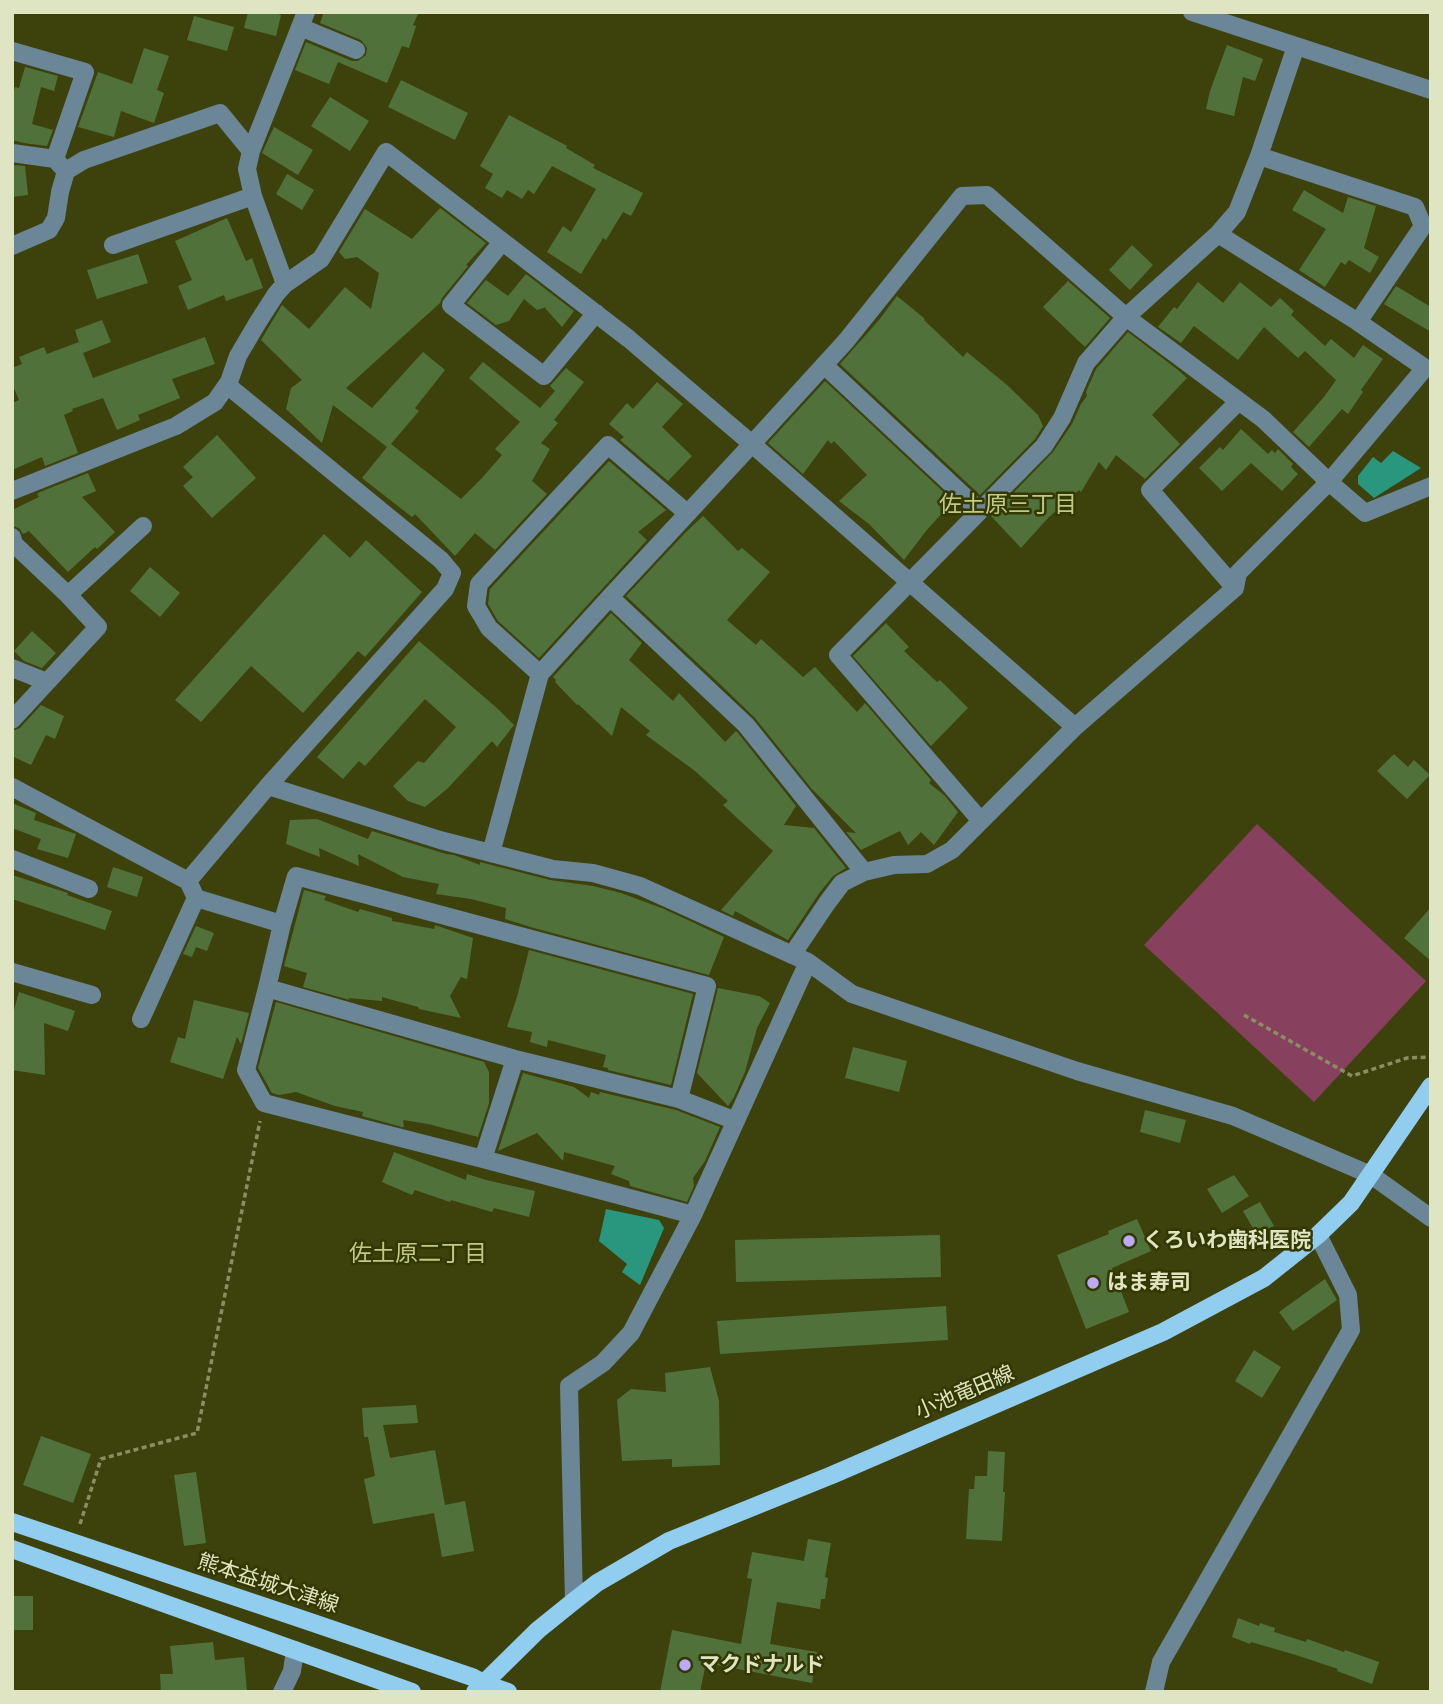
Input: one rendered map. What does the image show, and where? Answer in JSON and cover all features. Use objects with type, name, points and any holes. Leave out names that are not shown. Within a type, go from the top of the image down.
[{"type":"main road","name":"小池竜田線","points":[[480,1688],[538,1630],[597,1583],[669,1541],[832,1475],[1163,1332],[1264,1278],[1318,1235],[1351,1203],[1431,1086]]},
{"type":"main road","name":"熊本益城大津線","points":[[12,1522],[472,1677],[480,1688],[509,1692]]},
{"type":"main road","points":[[12,1549],[412,1692]]},
{"type":"street","points":[[1192,12],[1431,90]]},
{"type":"street","points":[[285,284],[253,196],[247,169],[251,151],[303,19],[356,50]]},
{"type":"street","points":[[981,821],[838,655],[1044,446],[1062,418],[1086,363],[1126,317],[1218,234],[1237,212],[1296,46]]},
{"type":"street","points":[[12,51],[85,72],[60,165],[56,218],[49,230],[12,246]]},
{"type":"street","points":[[12,153],[60,165],[84,160],[220,113],[251,151]]},
{"type":"street","points":[[12,491],[176,426],[215,402],[227,385],[238,356],[276,294],[285,284],[321,259],[386,152],[629,339],[1075,727]]},
{"type":"street","points":[[1258,156],[1415,207],[1423,226],[1358,322]]},
{"type":"street","points":[[491,853],[540,674],[846,341],[962,196],[987,195],[1126,317],[1263,419],[1365,513],[1431,486]]},
{"type":"street","points":[[113,245],[253,196]]},
{"type":"street","points":[[574,1601],[569,1386],[603,1363],[631,1332],[693,1215],[736,1121],[800,958],[827,903],[842,883],[864,872],[894,865],[927,864],[952,850],[1075,727],[1235,588],[1238,573],[1329,482],[1424,368],[1358,322],[1218,234]]},
{"type":"street","points":[[502,242],[451,305],[544,376],[596,313]]},
{"type":"street","points":[[824,365],[980,511]]},
{"type":"street","points":[[188,881],[268,786],[445,589],[452,573],[441,561],[227,385]]},
{"type":"street","points":[[1235,588],[1150,490],[1239,401]]},
{"type":"street","points":[[540,674],[489,628],[476,606],[479,584],[608,444],[687,513]]},
{"type":"street","points":[[68,595],[143,526]]},
{"type":"street","points":[[12,537],[14,544],[98,627],[12,720]]},
{"type":"street","points":[[610,597],[746,725],[864,872]]},
{"type":"street","points":[[12,668],[47,682]]},
{"type":"street","points":[[12,786],[188,881],[196,898],[282,924]]},
{"type":"street","points":[[268,786],[491,853],[553,869],[593,873],[640,886],[800,958],[852,994],[1077,1071],[1234,1116],[1371,1175],[1431,1218]]},
{"type":"street","points":[[12,859],[89,889]]},
{"type":"street","points":[[679,1099],[707,986],[296,876],[246,1070],[264,1103],[693,1215]]},
{"type":"street","points":[[141,1019],[196,898]]},
{"type":"street","points":[[12,972],[92,995]]},
{"type":"street","points":[[267,988],[515,1059],[679,1099],[736,1121]]},
{"type":"street","points":[[482,1159],[515,1059]]},
{"type":"street","points":[[1154,1692],[1161,1662],[1351,1330],[1348,1295],[1318,1235]]},
{"type":"street","points":[[282,1692],[292,1671],[295,1650]]},
{"type":"path","points":[[1244,1015],[1352,1076],[1407,1058],[1431,1057]]},
{"type":"path","points":[[73,1543],[101,1460],[197,1433],[264,1103]]},
{"type":"shaded area","points":[[1257,824],[1426,981],[1314,1102],[1144,945]]},
{"type":"water","points":[[1393,451],[1421,468],[1374,498],[1358,484],[1358,476],[1373,457],[1381,463]]},
{"type":"water","points":[[606,1209],[659,1220],[664,1228],[640,1285],[622,1272],[627,1264],[599,1241]]},
{"type":"building","points":[[248,12],[272,12],[281,15],[276,36],[244,28]]},
{"type":"building","points":[[324,12],[419,12],[413,25],[416,26],[409,48],[402,46],[387,83],[338,62],[329,84],[295,70],[306,42],[352,61],[358,61],[366,55],[367,48],[361,40],[320,23]]},
{"type":"building","points":[[194,16],[234,27],[227,51],[187,40]]},
{"type":"building","points":[[1227,45],[1263,59],[1255,81],[1243,77],[1234,116],[1206,109]]},
{"type":"building","points":[[144,48],[169,56],[157,90],[164,93],[154,123],[121,111],[114,137],[78,127],[98,72],[132,84]]},
{"type":"building","points":[[25,67],[58,76],[54,91],[41,87],[32,124],[53,130],[47,146],[12,140],[12,98],[15,87],[19,88]]},
{"type":"building","points":[[401,80],[468,113],[455,140],[388,107]]},
{"type":"building","points":[[330,97],[369,121],[350,151],[311,126]]},
{"type":"building","points":[[509,115],[567,146],[566,148],[595,165],[593,168],[643,193],[631,216],[623,212],[581,274],[547,252],[563,226],[571,232],[596,189],[552,166],[534,194],[528,190],[522,199],[507,190],[502,198],[485,188],[493,174],[480,166]]},
{"type":"building","points":[[274,127],[313,150],[298,175],[262,153]]},
{"type":"building","points":[[12,165],[25,166],[28,195],[12,197]]},
{"type":"building","points":[[287,174],[314,190],[302,210],[276,194]]},
{"type":"building","points":[[1304,190],[1343,213],[1348,197],[1376,206],[1364,248],[1379,257],[1370,273],[1349,260],[1345,265],[1341,262],[1325,287],[1299,270],[1326,229],[1292,210]]},
{"type":"building","points":[[440,208],[486,243],[466,265],[468,266],[440,303],[346,388],[372,408],[423,352],[445,370],[415,408],[419,411],[391,444],[461,499],[502,455],[495,449],[520,422],[469,378],[483,362],[540,408],[555,391],[550,386],[566,368],[584,382],[554,420],[558,423],[541,443],[550,449],[532,481],[547,494],[495,550],[475,533],[455,556],[415,514],[412,517],[362,478],[387,447],[333,405],[322,443],[286,409],[291,388],[302,380],[261,340],[282,305],[309,329],[345,287],[371,309],[379,273],[357,257],[345,259],[339,252],[365,209],[412,239]]},
{"type":"building","points":[[227,218],[246,261],[252,258],[263,288],[226,301],[224,295],[188,310],[178,286],[192,280],[175,241]]},
{"type":"building","points":[[1132,245],[1153,265],[1130,290],[1109,270]]},
{"type":"building","points":[[138,254],[148,283],[97,299],[87,270]]},
{"type":"building","points":[[526,274],[574,311],[562,327],[546,307],[537,310],[524,299],[509,321],[496,325],[467,303],[486,280],[508,296]]},
{"type":"building","points":[[1068,281],[1110,318],[1085,347],[1043,307]]},
{"type":"building","points":[[1198,282],[1223,303],[1240,282],[1271,307],[1280,298],[1294,311],[1291,315],[1325,346],[1331,339],[1354,358],[1363,345],[1383,359],[1348,414],[1342,409],[1309,447],[1293,432],[1336,380],[1305,351],[1298,358],[1264,327],[1238,360],[1194,326],[1181,343],[1158,327],[1174,307],[1177,309]]},
{"type":"building","points":[[1396,286],[1431,307],[1431,332],[1384,304]]},
{"type":"building","points":[[897,296],[925,319],[963,357],[967,352],[1007,385],[1038,415],[1043,426],[1035,439],[980,495],[840,364]]},
{"type":"building","points":[[102,320],[111,342],[83,353],[93,378],[205,337],[215,364],[172,379],[180,398],[138,415],[140,420],[117,430],[103,398],[72,409],[73,411],[64,415],[78,453],[45,466],[42,457],[12,470],[12,403],[19,400],[12,384],[12,368],[22,364],[19,357],[44,347],[47,354],[79,342],[75,330]]},
{"type":"building","points":[[1128,332],[1187,378],[1152,415],[1180,444],[1145,479],[1116,455],[1106,470],[1099,462],[1081,492],[1079,490],[1048,518],[1021,548],[991,516],[1053,452],[1087,396],[1086,392],[1096,369]]},
{"type":"building","points":[[825,381],[953,501],[904,560],[869,524],[839,501],[867,475],[834,441],[831,444],[828,440],[803,474],[768,443]]},
{"type":"building","points":[[657,382],[683,404],[662,427],[692,456],[668,481],[620,440],[624,437],[609,424],[627,403],[633,409]]},
{"type":"building","points":[[1241,429],[1268,454],[1272,450],[1275,453],[1278,449],[1293,464],[1291,467],[1298,474],[1282,491],[1251,463],[1222,491],[1199,468],[1220,447],[1223,450]]},
{"type":"building","points":[[217,435],[256,478],[212,518],[183,486],[193,477],[183,467]]},
{"type":"building","points":[[609,461],[666,510],[638,532],[647,540],[539,658],[498,621],[488,604],[490,589]]},
{"type":"building","points":[[88,473],[96,491],[82,497],[115,532],[68,572],[29,531],[23,534],[19,528],[12,526],[12,510],[39,497],[37,494],[40,492]]},
{"type":"building","points":[[703,516],[738,551],[742,548],[770,572],[727,620],[756,645],[761,639],[803,677],[815,667],[857,712],[865,703],[931,780],[929,783],[945,796],[958,812],[934,845],[921,832],[908,845],[900,831],[861,850],[846,832],[856,833],[811,788],[755,718],[626,596]]},
{"type":"building","points":[[324,534],[350,558],[366,540],[422,592],[365,657],[358,651],[303,713],[251,666],[201,722],[175,700]]},
{"type":"building","points":[[150,567],[180,593],[160,617],[130,591]]},
{"type":"building","points":[[611,613],[642,643],[629,660],[673,701],[679,693],[725,742],[736,731],[796,806],[784,825],[814,828],[846,868],[833,876],[820,892],[788,940],[735,911],[733,916],[721,910],[773,851],[723,805],[728,801],[695,771],[646,735],[650,731],[621,707],[612,736],[555,682],[553,677]]},
{"type":"building","points":[[886,623],[909,647],[904,651],[937,682],[940,680],[968,708],[931,746],[853,656]]},
{"type":"building","points":[[32,631],[56,653],[42,668],[24,661],[14,651]]},
{"type":"building","points":[[419,641],[514,725],[497,747],[492,741],[447,789],[425,807],[408,801],[393,786],[418,761],[424,763],[456,727],[425,699],[365,766],[359,761],[343,779],[317,757]]},
{"type":"building","points":[[41,705],[64,716],[55,739],[46,735],[31,765],[12,756],[12,731],[20,728]]},
{"type":"building","points":[[1394,754],[1408,767],[1414,760],[1430,775],[1407,799],[1377,771]]},
{"type":"building","points":[[12,803],[36,813],[34,820],[76,834],[68,858],[37,849],[41,839],[12,828]]},
{"type":"building","points":[[317,819],[368,839],[372,831],[480,865],[480,862],[550,880],[621,893],[664,909],[724,937],[709,975],[534,928],[505,919],[506,908],[436,894],[439,884],[403,877],[358,854],[359,866],[319,848],[320,857],[286,844],[290,820]]},
{"type":"building","points":[[113,867],[143,877],[137,897],[107,887]]},
{"type":"building","points":[[12,875],[112,911],[105,930],[12,899]]},
{"type":"building","points":[[304,890],[326,896],[324,900],[358,912],[360,909],[392,918],[392,921],[434,929],[435,925],[473,938],[467,979],[461,977],[450,996],[461,1018],[382,997],[382,1001],[348,998],[350,1000],[303,987],[307,973],[284,966]]},
{"type":"building","points":[[1431,907],[1431,961],[1404,938]]},
{"type":"building","points":[[196,926],[214,933],[207,951],[196,947],[192,957],[183,954]]},
{"type":"building","points":[[529,950],[693,994],[671,1085],[608,1070],[603,1067],[606,1055],[548,1040],[547,1047],[530,1042],[532,1032],[507,1027]]},
{"type":"building","points":[[718,988],[759,996],[770,1003],[757,1028],[745,1072],[728,1106],[697,1073]]},
{"type":"building","points":[[19,992],[75,1011],[68,1031],[44,1023],[45,1075],[12,1070],[12,1017]]},
{"type":"building","points":[[194,1000],[249,1013],[241,1044],[237,1037],[223,1079],[170,1062],[178,1037],[185,1039]]},
{"type":"building","points":[[276,1002],[484,1062],[489,1072],[489,1103],[478,1137],[403,1120],[402,1127],[296,1092],[279,1095],[272,1093],[258,1068]]},
{"type":"building","points":[[853,1047],[907,1061],[899,1092],[845,1078]]},
{"type":"building","points":[[523,1073],[574,1087],[589,1098],[591,1092],[599,1095],[600,1092],[676,1110],[720,1127],[705,1161],[693,1178],[694,1186],[687,1202],[630,1186],[629,1181],[611,1174],[615,1166],[564,1152],[563,1161],[537,1133],[498,1151]]},
{"type":"building","points":[[1145,1110],[1186,1120],[1180,1143],[1140,1132]]},
{"type":"building","points":[[394,1152],[466,1180],[467,1174],[535,1191],[529,1217],[494,1208],[492,1212],[415,1190],[412,1195],[382,1182]]},
{"type":"building","points":[[1234,1175],[1249,1196],[1222,1213],[1207,1189]]},
{"type":"building","points":[[1260,1202],[1274,1226],[1257,1235],[1243,1211]]},
{"type":"building","name":"はま寿司","points":[[1137,1219],[1151,1251],[1112,1268],[1129,1312],[1086,1329],[1057,1255],[1109,1234],[1108,1231]]},
{"type":"building","points":[[940,1235],[941,1277],[736,1282],[735,1240]]},
{"type":"building","points":[[1325,1279],[1337,1300],[1293,1331],[1279,1312]]},
{"type":"building","points":[[946,1306],[948,1340],[720,1354],[717,1321]]},
{"type":"building","points":[[1254,1350],[1281,1367],[1262,1398],[1235,1381]]},
{"type":"building","points":[[710,1367],[719,1401],[720,1465],[672,1467],[672,1459],[622,1461],[617,1400],[631,1389],[666,1392],[665,1373]]},
{"type":"building","points":[[416,1405],[418,1423],[383,1425],[390,1458],[435,1450],[445,1505],[465,1501],[474,1551],[442,1557],[434,1513],[373,1524],[364,1479],[375,1476],[368,1437],[364,1437],[362,1408]]},
{"type":"building","points":[[41,1436],[91,1454],[73,1503],[23,1485]]},
{"type":"building","points":[[988,1451],[1005,1452],[1002,1541],[966,1539],[969,1489],[974,1489],[975,1476],[987,1476]]},
{"type":"building","points":[[196,1472],[206,1543],[184,1546],[174,1475]]},
{"type":"building","points":[[808,1539],[831,1543],[825,1577],[828,1578],[825,1599],[821,1599],[820,1609],[777,1602],[770,1644],[817,1652],[812,1683],[706,1663],[700,1692],[660,1692],[672,1630],[741,1644],[752,1579],[747,1578],[752,1552],[804,1561]]},
{"type":"building","points":[[12,1596],[33,1596],[33,1630],[12,1630]]},
{"type":"building","points":[[1238,1618],[1259,1626],[1260,1623],[1275,1628],[1274,1632],[1306,1642],[1307,1639],[1379,1662],[1372,1684],[1337,1671],[1338,1669],[1232,1637]]},
{"type":"building","points":[[213,1642],[215,1660],[244,1657],[247,1692],[161,1692],[160,1674],[173,1674],[170,1646]]},
{"type":"place","name":"くろいわ歯科医院","points":[[1129,1241]]},
{"type":"place","name":"はま寿司","points":[[1093,1283]]},
{"type":"place","name":"マクドナルド","points":[[685,1665]]},
{"type":"district","name":"佐土原三丁目","points":[[1008,505]]},
{"type":"district","name":"佐土原二丁目","points":[[418,1254]]}]
